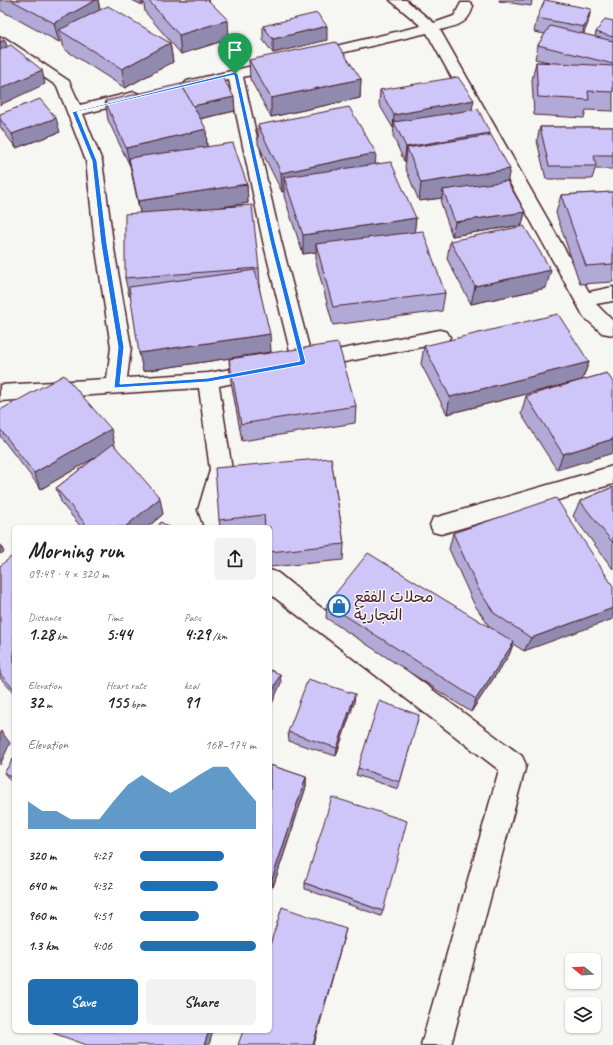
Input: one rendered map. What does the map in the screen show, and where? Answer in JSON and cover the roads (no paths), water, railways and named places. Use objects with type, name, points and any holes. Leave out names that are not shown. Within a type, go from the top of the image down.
[{"type":"street","points":[[397,0],[431,27],[450,62],[465,85],[591,312],[609,328],[613,328]]},
{"type":"street","points":[[182,86],[459,20],[466,6]]},
{"type":"street","points":[[0,40],[64,84],[94,161],[104,244],[121,347],[116,387]]},
{"type":"street","points":[[235,74],[272,241],[291,365]]},
{"type":"street","points":[[74,112],[151,93]]},
{"type":"street","points":[[584,300],[613,294]]},
{"type":"street","points":[[0,393],[116,387],[208,380],[440,338]]},
{"type":"street","points":[[208,380],[221,470],[209,510],[214,525]]},
{"type":"street","points":[[441,525],[613,475]]},
{"type":"street","points":[[272,582],[309,612],[513,765],[436,1045]]},
{"type":"place","name":"محلات الفقع التجارية","points":[[339,606]]}]
